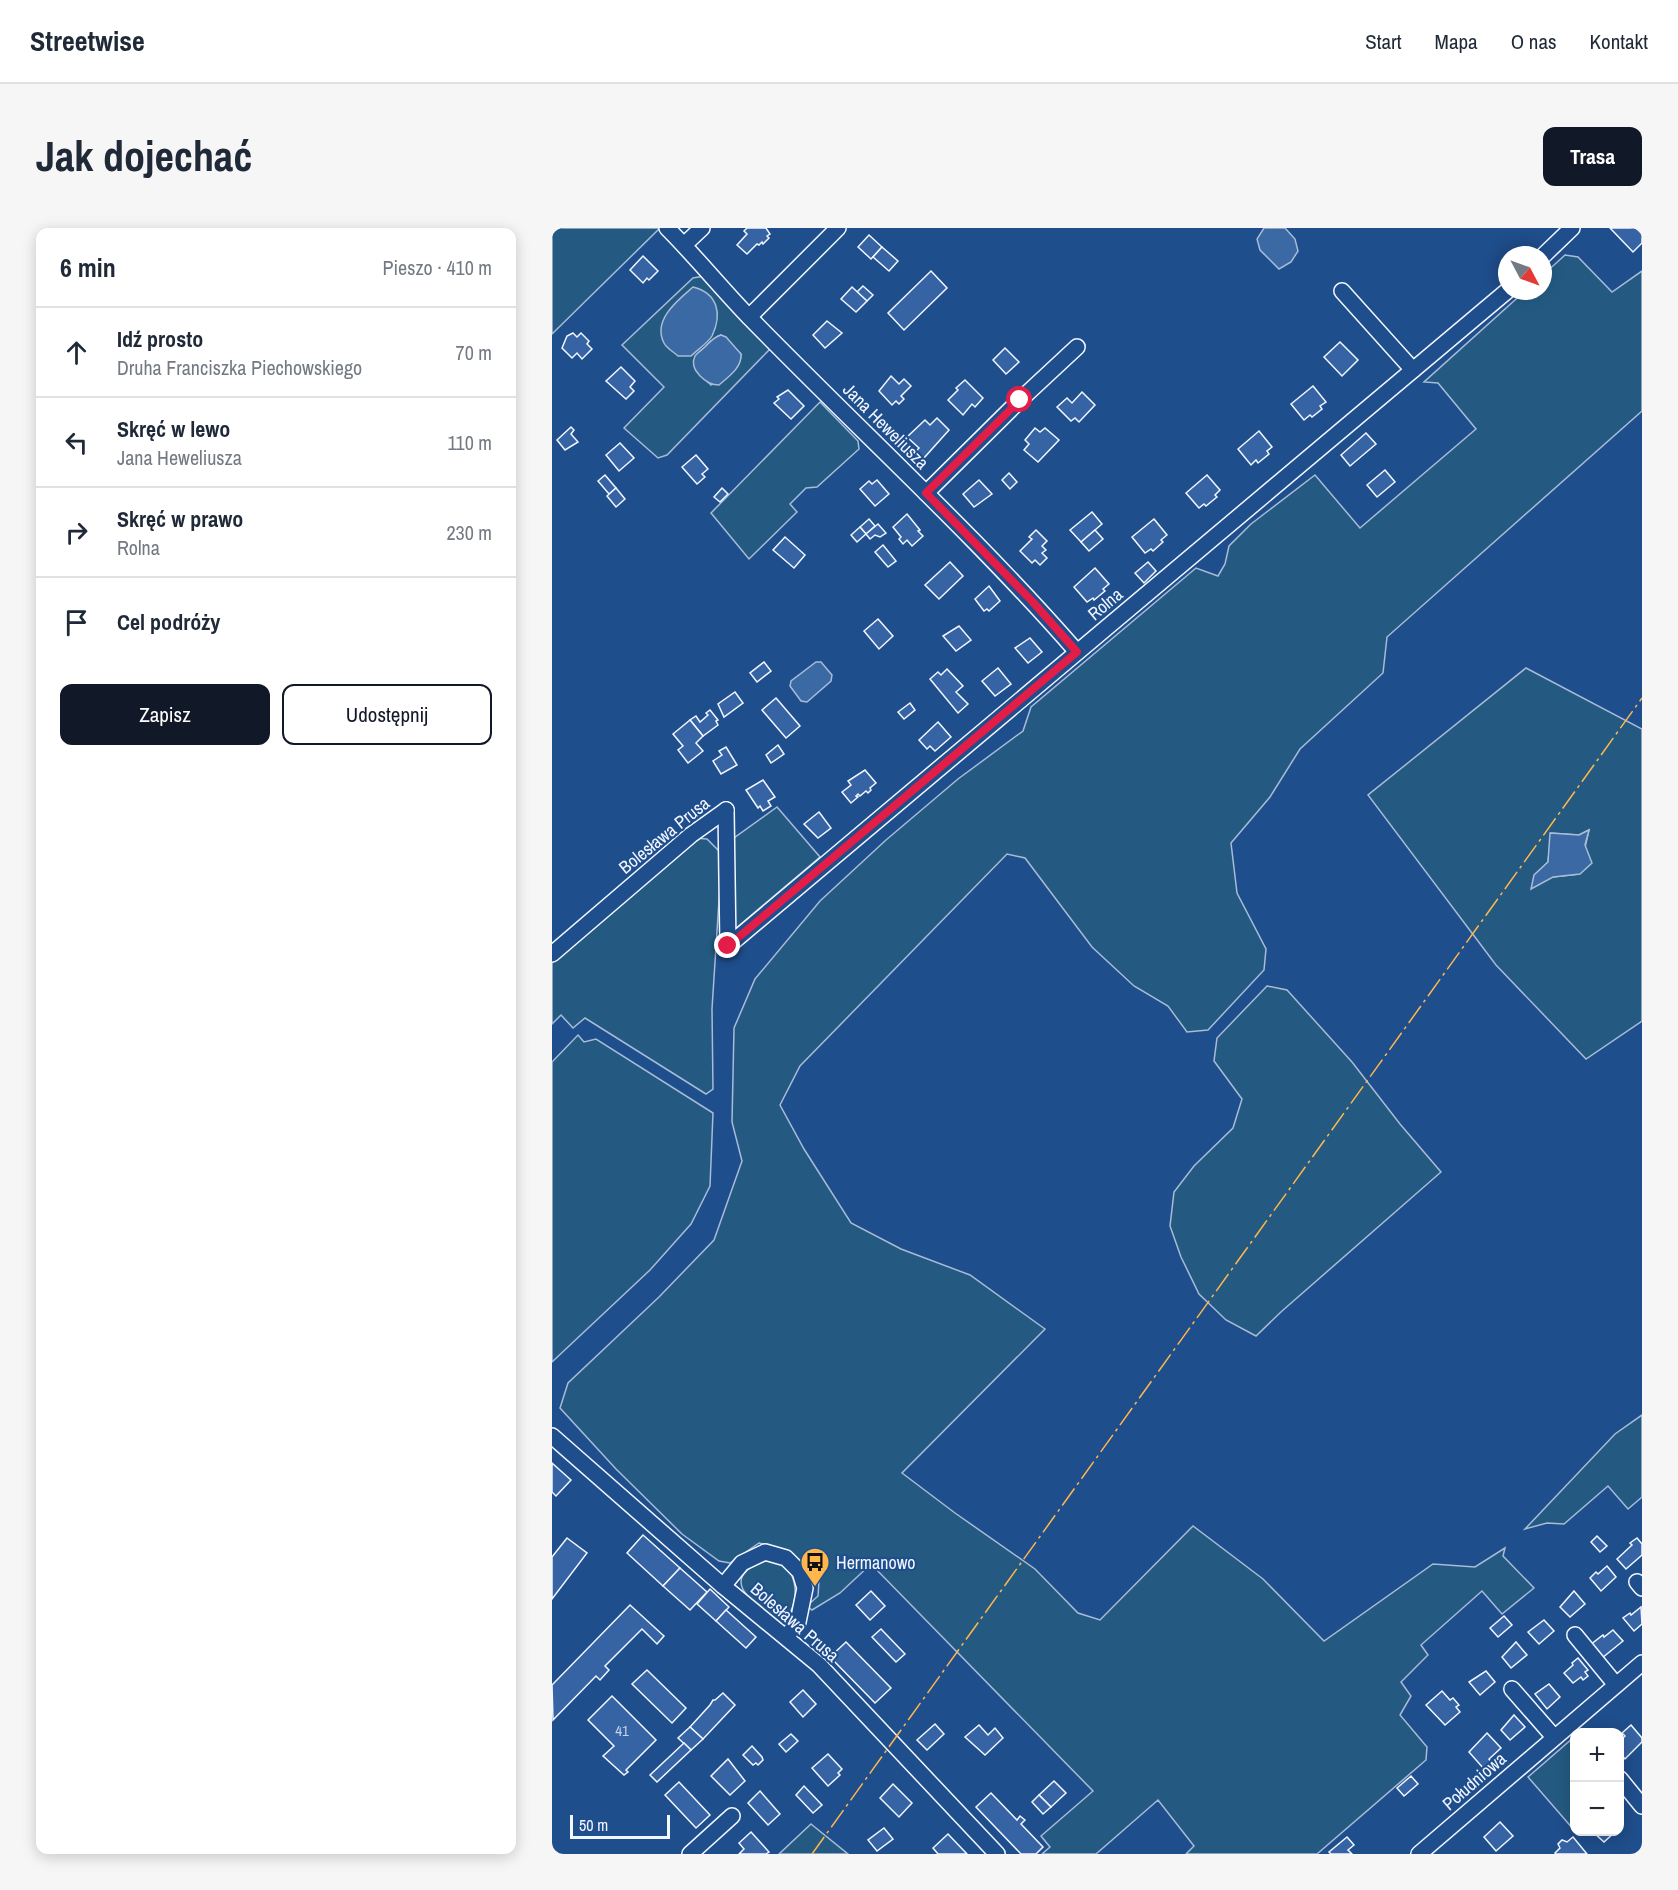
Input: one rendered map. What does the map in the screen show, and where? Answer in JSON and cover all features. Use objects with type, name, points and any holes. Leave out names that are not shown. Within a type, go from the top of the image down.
[{"type":"street","name":"Jana Heweliusza","points":[[667,228],[749,317],[1032,601],[1077,652]]},
{"type":"street","points":[[684,245],[702,228]]},
{"type":"street","points":[[749,317],[838,228]]},
{"type":"street","points":[[1552,247],[1572,228]]},
{"type":"street","points":[[1342,291],[1413,370]]},
{"type":"street","name":"Rolna","points":[[728,946],[1498,299]]},
{"type":"street","points":[[926,493],[1077,346]]},
{"type":"street","name":"Bolesława Prusa","points":[[552,954],[691,836],[726,810],[728,946]]},
{"type":"street","name":"Bolesława Prusa","points":[[552,1436],[723,1586],[819,1665],[997,1854]]},
{"type":"street","points":[[723,1586],[742,1563],[749,1559],[765,1552],[786,1558],[800,1572],[805,1588],[798,1622],[786,1637]]},
{"type":"street","points":[[1575,1635],[1616,1685]]},
{"type":"street","name":"Południowa","points":[[1419,1854],[1554,1737],[1576,1727],[1616,1685],[1642,1663]]},
{"type":"street","points":[[1512,1689],[1554,1737]]},
{"type":"street","points":[[1622,1782],[1642,1806]]},
{"type":"street","points":[[690,1854],[732,1816]]},
{"type":"shaded area","points":[[552,228],[660,228],[552,334]]},
{"type":"shaded area","points":[[1264,228],[1285,228],[1295,239],[1298,251],[1291,262],[1279,269],[1260,250],[1257,239]]},
{"type":"shaded area","points":[[1565,255],[1578,257],[1612,292],[1642,271],[1642,411],[1387,637],[1383,673],[1300,749],[1270,797],[1231,843],[1237,893],[1266,949],[1264,970],[1208,1030],[1187,1032],[1168,1006],[1134,986],[1092,947],[1025,858],[1007,854],[800,1066],[780,1105],[804,1149],[851,1223],[901,1249],[970,1275],[1045,1329],[902,1473],[1035,1569],[1078,1613],[1100,1620],[1193,1526],[1263,1579],[1324,1641],[1433,1564],[1475,1567],[1505,1548],[1503,1556],[1534,1588],[1502,1614],[1482,1591],[1421,1645],[1428,1655],[1401,1682],[1411,1696],[1400,1715],[1427,1747],[1426,1760],[1317,1854],[1186,1854],[1194,1846],[1158,1800],[1096,1854],[1042,1854],[1050,1847],[1041,1836],[1093,1791],[871,1564],[840,1593],[812,1610],[807,1606],[818,1596],[819,1581],[790,1553],[759,1543],[730,1563],[719,1561],[682,1534],[616,1469],[560,1408],[568,1383],[659,1297],[714,1240],[742,1161],[732,1122],[734,1028],[755,979],[820,901],[886,840],[958,779],[1023,731],[1031,707],[1196,568],[1218,576],[1225,564],[1229,546],[1251,524],[1315,475],[1360,528],[1476,429],[1438,383],[1424,382],[1515,300],[1552,300],[1552,267]]},
{"type":"shaded area","points":[[704,276],[768,341],[770,349],[667,455],[658,458],[624,428],[664,387],[622,345],[693,278]],"holes":[[[721,335],[741,354],[735,369],[727,377],[711,385],[695,367],[699,353],[712,340]]]},
{"type":"shaded area","points":[[693,287],[708,294],[712,299],[716,305],[717,319],[712,336],[705,344],[691,356],[678,356],[665,345],[661,335],[661,326],[668,311]]},
{"type":"shaded area","points":[[721,335],[726,337],[741,354],[741,359],[737,368],[719,385],[704,380],[696,371],[694,361],[697,354],[713,339]]},
{"type":"shaded area","points":[[820,402],[858,441],[859,449],[817,487],[806,488],[790,504],[797,512],[749,559],[711,513]]},
{"type":"shaded area","points":[[816,662],[821,662],[832,675],[831,681],[807,702],[801,701],[790,686],[791,681]]},
{"type":"shaded area","points":[[1526,668],[1642,729],[1642,1021],[1586,1059],[1496,965],[1368,795]],"holes":[[[1589,830],[1579,874],[1553,877],[1535,875],[1548,862],[1551,833],[1579,835]]]},
{"type":"shaded area","points":[[777,807],[820,857],[734,930],[734,838]]},
{"type":"shaded area","points":[[1589,830],[1585,845],[1592,863],[1580,874],[1553,877],[1531,889],[1534,875],[1548,862],[1550,833],[1579,835]]},
{"type":"shaded area","points":[[694,838],[707,839],[722,854],[712,1009],[713,1089],[706,1094],[585,1018],[573,1028],[561,1015],[552,1024],[552,960]]},
{"type":"shaded area","points":[[1267,986],[1287,990],[1352,1062],[1441,1172],[1256,1336],[1226,1320],[1199,1294],[1181,1257],[1170,1226],[1174,1192],[1194,1166],[1233,1128],[1242,1099],[1214,1061],[1217,1038]]},
{"type":"shaded area","points":[[578,1035],[584,1042],[596,1039],[713,1113],[710,1186],[691,1224],[650,1270],[552,1362],[552,1062]]},
{"type":"shaded area","points":[[1642,1415],[1642,1497],[1628,1509],[1608,1486],[1564,1524],[1547,1523],[1525,1529],[1615,1434]]},
{"type":"shaded area","points":[[764,1561],[777,1562],[786,1567],[794,1583],[794,1602],[791,1611],[779,1622],[751,1600],[741,1584],[742,1576],[750,1568]]},
{"type":"shaded area","points":[[1570,1741],[1570,1825],[1528,1777]]},
{"type":"shaded area","points":[[811,1824],[848,1854],[779,1854]]},
{"type":"building","points":[[747,228],[766,228],[770,234],[763,244],[762,242],[757,244],[747,254],[737,245],[747,234],[744,231]]},
{"type":"building","points":[[1610,228],[1636,228],[1642,234],[1642,243],[1633,252]]},
{"type":"building","points":[[869,235],[882,247],[871,259],[858,247]]},
{"type":"building","points":[[882,247],[898,261],[889,271],[873,257]]},
{"type":"building","points":[[643,256],[658,271],[643,283],[630,270]]},
{"type":"building","points":[[931,271],[947,288],[904,330],[888,313]]},
{"type":"building","points":[[863,286],[873,295],[867,301],[857,292]]},
{"type":"building","points":[[852,287],[867,301],[856,312],[841,299]]},
{"type":"building","points":[[827,321],[842,333],[825,348],[813,335]]},
{"type":"building","points":[[573,333],[577,337],[581,333],[589,341],[587,344],[592,349],[582,359],[577,353],[572,358],[562,348],[567,336]]},
{"type":"building","points":[[1340,342],[1358,360],[1342,376],[1324,357]]},
{"type":"building","points":[[1005,348],[1019,362],[1006,374],[993,360]]},
{"type":"building","points":[[621,367],[635,381],[630,387],[634,391],[626,399],[606,381]]},
{"type":"building","points":[[891,376],[899,384],[904,379],[911,386],[901,396],[904,399],[899,404],[896,401],[892,405],[879,391]]},
{"type":"building","points":[[965,380],[983,398],[975,407],[972,404],[963,415],[948,400]]},
{"type":"building","points":[[1313,386],[1326,402],[1320,406],[1322,409],[1304,420],[1291,404]]},
{"type":"building","points":[[788,390],[804,406],[791,419],[774,403],[779,399],[777,397]]},
{"type":"building","points":[[1082,392],[1095,405],[1079,422],[1075,418],[1071,421],[1057,407],[1067,398],[1072,403]]},
{"type":"building","points":[[937,418],[949,430],[923,459],[916,451],[919,448],[907,437],[925,420],[930,425]]},
{"type":"building","points":[[571,427],[574,430],[571,434],[578,442],[565,450],[557,440]]},
{"type":"building","points":[[1035,428],[1040,432],[1045,428],[1059,440],[1038,462],[1024,450],[1029,444],[1025,440]]},
{"type":"building","points":[[1259,431],[1272,447],[1267,451],[1269,454],[1258,463],[1256,460],[1251,465],[1238,449]]},
{"type":"building","points":[[1366,433],[1376,444],[1350,466],[1341,455]]},
{"type":"building","points":[[620,443],[634,458],[619,471],[606,455]]},
{"type":"building","points":[[696,455],[708,469],[702,474],[705,477],[697,484],[682,467]]},
{"type":"building","points":[[1385,470],[1395,482],[1377,497],[1367,485]]},
{"type":"building","points":[[1009,473],[1017,482],[1010,489],[1002,480]]},
{"type":"building","points":[[605,475],[616,488],[609,494],[598,481]]},
{"type":"building","points":[[1207,475],[1220,490],[1215,495],[1217,497],[1206,506],[1204,504],[1199,508],[1186,493]]},
{"type":"building","points":[[877,480],[889,494],[875,506],[860,489],[869,481],[872,484]]},
{"type":"building","points":[[979,480],[992,494],[974,507],[963,494]]},
{"type":"building","points":[[616,488],[625,499],[616,507],[607,496]]},
{"type":"building","points":[[722,488],[728,494],[720,502],[714,497]]},
{"type":"building","points":[[1092,512],[1102,524],[1081,542],[1070,530]]},
{"type":"building","points":[[907,514],[923,536],[912,546],[907,540],[903,544],[899,539],[901,537],[893,527]]},
{"type":"building","points":[[869,519],[875,526],[866,534],[860,527]]},
{"type":"building","points":[[1154,519],[1167,535],[1153,551],[1151,549],[1145,553],[1132,537]]},
{"type":"building","points":[[878,524],[886,533],[880,537],[875,535],[870,539],[866,534]]},
{"type":"building","points":[[860,527],[866,534],[857,542],[851,535]]},
{"type":"building","points":[[1036,530],[1047,541],[1042,546],[1046,550],[1042,553],[1047,558],[1040,565],[1035,560],[1032,563],[1020,551],[1032,539],[1029,537]]},
{"type":"building","points":[[1095,530],[1103,539],[1089,551],[1081,542]]},
{"type":"building","points":[[785,537],[805,555],[794,568],[773,550]]},
{"type":"building","points":[[883,545],[896,561],[888,567],[875,552]]},
{"type":"building","points":[[950,562],[963,576],[939,599],[925,585]]},
{"type":"building","points":[[1148,562],[1156,571],[1144,583],[1135,573]]},
{"type":"building","points":[[1095,568],[1109,584],[1103,589],[1105,591],[1094,600],[1093,598],[1087,602],[1074,587]]},
{"type":"building","points":[[989,586],[1000,601],[989,611],[987,609],[984,611],[975,599]]},
{"type":"building","points":[[878,619],[893,636],[879,649],[864,631]]},
{"type":"building","points":[[959,626],[971,640],[956,651],[943,636]]},
{"type":"building","points":[[1030,638],[1042,652],[1028,663],[1015,648]]},
{"type":"building","points":[[764,662],[771,671],[757,682],[750,673]]},
{"type":"building","points":[[998,668],[1011,684],[995,696],[982,681]]},
{"type":"building","points":[[947,669],[963,686],[956,692],[968,704],[958,713],[930,679],[938,672],[941,675]]},
{"type":"building","points":[[735,692],[743,703],[724,717],[718,704]]},
{"type":"building","points":[[776,698],[800,726],[786,738],[762,710]]},
{"type":"building","points":[[910,703],[915,710],[904,719],[898,712]]},
{"type":"building","points":[[710,710],[718,720],[716,721],[718,725],[703,736],[690,720],[696,716],[700,722]]},
{"type":"building","points":[[690,720],[703,736],[696,743],[703,751],[688,763],[678,750],[683,746],[673,734]]},
{"type":"building","points":[[938,722],[951,737],[935,751],[930,746],[927,749],[919,740]]},
{"type":"building","points":[[778,745],[784,754],[771,763],[766,755]]},
{"type":"building","points":[[726,747],[737,765],[721,774],[713,761],[722,755],[719,751]]},
{"type":"building","points":[[865,770],[876,783],[868,793],[866,791],[860,796],[858,794],[856,796],[858,797],[851,803],[842,792],[851,785],[848,781]]},
{"type":"building","points":[[763,780],[775,797],[768,801],[771,806],[763,811],[760,806],[758,808],[746,790]]},
{"type":"building","points":[[819,812],[831,828],[818,838],[804,824]]},
{"type":"building","points":[[552,1463],[571,1480],[556,1496],[552,1492]]},
{"type":"building","points":[[643,1535],[680,1568],[663,1586],[627,1553]]},
{"type":"building","points":[[1597,1536],[1607,1546],[1600,1552],[1591,1542]]},
{"type":"building","points":[[567,1538],[587,1553],[552,1599],[552,1557]]},
{"type":"building","points":[[1637,1538],[1642,1544],[1642,1555],[1626,1569],[1617,1559]]},
{"type":"building","points":[[1607,1566],[1616,1577],[1601,1591],[1590,1578]]},
{"type":"building","points":[[680,1568],[707,1592],[690,1610],[663,1586]]},
{"type":"building","points":[[710,1589],[729,1607],[716,1621],[697,1604]]},
{"type":"building","points":[[871,1591],[885,1606],[870,1620],[856,1605]]},
{"type":"building","points":[[1574,1591],[1585,1604],[1570,1617],[1560,1607]]},
{"type":"building","points":[[630,1605],[664,1636],[657,1644],[642,1629],[605,1666],[609,1670],[600,1680],[596,1676],[553,1720],[552,1685]]},
{"type":"building","points":[[1641,1607],[1642,1624],[1634,1631],[1623,1618]]},
{"type":"building","points":[[726,1610],[756,1637],[746,1648],[716,1621]]},
{"type":"building","points":[[1504,1616],[1512,1625],[1498,1637],[1490,1628]]},
{"type":"building","points":[[1544,1620],[1554,1631],[1539,1644],[1528,1632]]},
{"type":"building","points":[[881,1629],[905,1654],[896,1662],[872,1637]]},
{"type":"building","points":[[1613,1630],[1623,1641],[1602,1658],[1590,1645]]},
{"type":"building","points":[[846,1642],[891,1688],[875,1703],[830,1657]]},
{"type":"building","points":[[1516,1642],[1527,1655],[1511,1668],[1502,1657]]},
{"type":"building","points":[[1578,1658],[1588,1670],[1585,1672],[1588,1676],[1583,1680],[1581,1677],[1573,1683],[1564,1673]]},
{"type":"building","points":[[647,1670],[686,1708],[672,1723],[632,1684]]},
{"type":"building","points":[[1486,1671],[1495,1682],[1480,1695],[1469,1682]]},
{"type":"building","points":[[1549,1684],[1560,1697],[1547,1709],[1535,1694]]},
{"type":"building","points":[[803,1690],[816,1704],[803,1717],[790,1702]]},
{"type":"building","points":[[1442,1691],[1450,1700],[1453,1698],[1459,1705],[1456,1707],[1460,1712],[1445,1725],[1426,1705]]},
{"type":"building","points":[[723,1693],[735,1705],[703,1739],[690,1727],[713,1700]]},
{"type":"building","points":[[612,1696],[656,1740],[626,1770],[628,1772],[624,1775],[603,1756],[614,1746],[588,1720]]},
{"type":"building","points":[[1514,1715],[1525,1727],[1510,1740],[1501,1730]]},
{"type":"building","points":[[935,1724],[944,1734],[927,1750],[917,1740]]},
{"type":"building","points":[[979,1725],[988,1735],[995,1728],[1003,1738],[985,1755],[965,1737]]},
{"type":"building","points":[[1631,1725],[1642,1738],[1642,1742],[1625,1759],[1624,1758],[1624,1731]]},
{"type":"building","points":[[690,1727],[703,1739],[691,1750],[678,1738]]},
{"type":"building","points":[[1487,1733],[1501,1748],[1489,1759],[1491,1762],[1484,1769],[1469,1752]]},
{"type":"building","points":[[791,1734],[798,1741],[786,1752],[779,1744]]},
{"type":"building","points":[[684,1743],[691,1750],[657,1782],[650,1775]]},
{"type":"building","points":[[752,1746],[763,1760],[758,1765],[756,1763],[753,1765],[743,1755]]},
{"type":"building","points":[[828,1754],[842,1769],[838,1773],[840,1775],[828,1786],[812,1768]]},
{"type":"building","points":[[728,1759],[745,1781],[730,1795],[711,1776]]},
{"type":"building","points":[[1411,1776],[1418,1784],[1404,1796],[1397,1788]]},
{"type":"building","points":[[1054,1781],[1066,1793],[1051,1807],[1039,1795]]},
{"type":"building","points":[[679,1782],[710,1815],[696,1828],[665,1795]]},
{"type":"building","points":[[893,1784],[912,1803],[899,1817],[880,1798]]},
{"type":"building","points":[[804,1786],[822,1805],[813,1813],[796,1795]]},
{"type":"building","points":[[760,1791],[780,1814],[768,1825],[748,1803]]},
{"type":"building","points":[[991,1793],[1017,1820],[1020,1816],[1025,1820],[1021,1824],[1043,1847],[1036,1854],[1021,1854],[976,1807]]},
{"type":"building","points":[[1039,1795],[1051,1807],[1043,1814],[1032,1802]]},
{"type":"building","points":[[1500,1822],[1513,1836],[1496,1851],[1484,1837]]},
{"type":"building","points":[[884,1828],[893,1839],[877,1851],[868,1840]]},
{"type":"building","points":[[751,1832],[769,1852],[739,1854],[744,1849],[739,1843]]},
{"type":"building","points":[[948,1834],[967,1854],[938,1854],[933,1848]]},
{"type":"building","points":[[1597,1836],[1611,1836],[1604,1842]]},
{"type":"building","points":[[1347,1837],[1354,1845],[1348,1850],[1352,1854],[1331,1854],[1329,1852]]},
{"type":"building","points":[[1573,1837],[1587,1854],[1555,1853],[1560,1848],[1558,1844],[1562,1840],[1567,1842]]},
{"type":"power","points":[[812,1854],[1642,698]]},
{"type":"place","name":"Hermanowo","points":[[815,1588]]},
{"type":"route","points":[[728,946],[1077,652],[1032,601],[926,493],[1020,400]]}]
